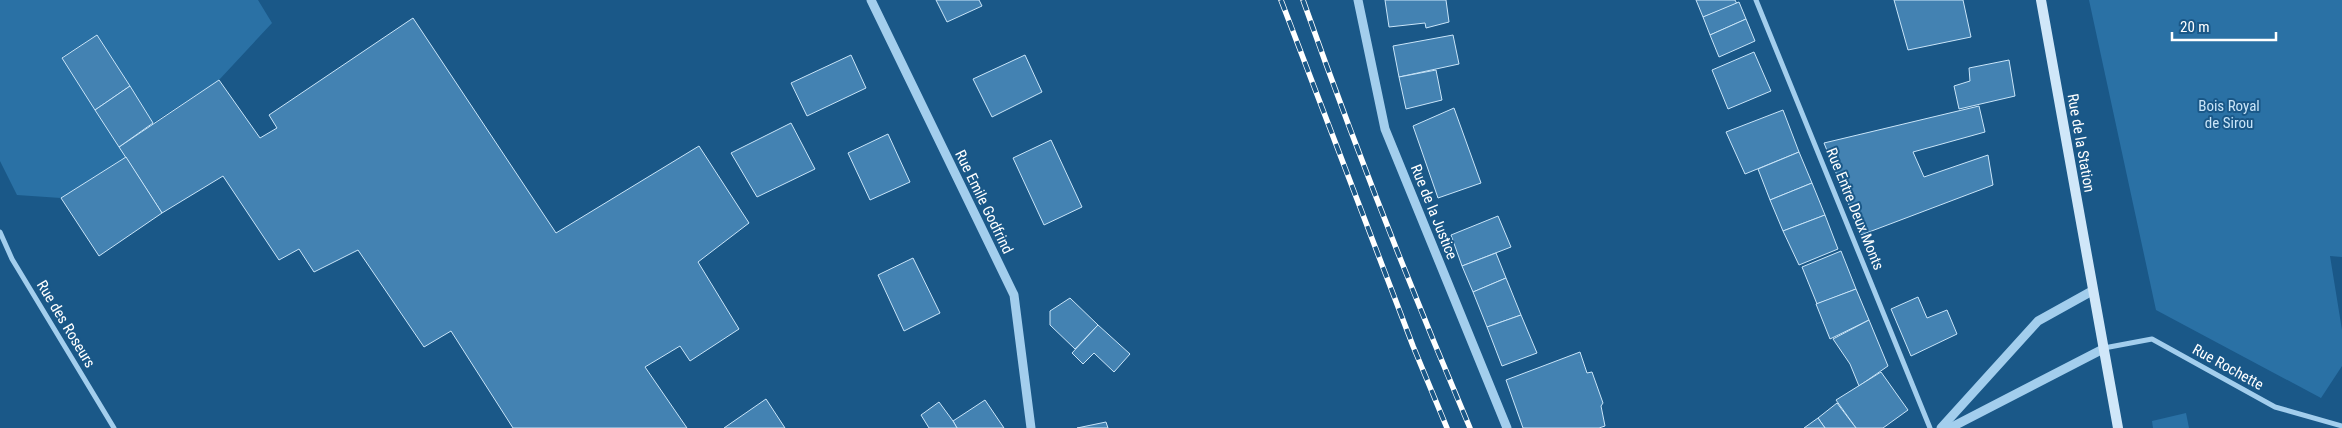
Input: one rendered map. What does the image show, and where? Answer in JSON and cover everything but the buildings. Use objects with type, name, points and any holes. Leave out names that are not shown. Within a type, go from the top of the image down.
[{"type":"main road","name":"Rue de la Station","points":[[2041,0],[2118,428]]},
{"type":"street","name":"Rue Emile Godfrind","points":[[871,0],[1014,295],[1031,428]]},
{"type":"street","name":"Rue de la Justice","points":[[1358,0],[1384,129],[1507,428]]},
{"type":"street","name":"Rue Entre Deux Monts","points":[[1756,0],[1930,428]]},
{"type":"street","name":"Rue des Roseurs","points":[[0,232],[12,259],[114,428]]},
{"type":"street","points":[[1941,428],[2038,321],[2092,291]]},
{"type":"street","name":"Rue Rochette","points":[[2104,348],[2152,339],[2276,407],[2342,426]]},
{"type":"street","points":[[1950,428],[2104,348]]},
{"type":"green space","points":[[0,0],[258,0],[272,23],[219,80],[153,123],[97,35],[62,57],[126,157],[61,198],[17,195],[0,161]]},
{"type":"green space","name":"Bois Royal de Sirou","points":[[2089,0],[2342,0],[2342,257],[2330,256],[2342,330],[2342,366],[2321,398],[2156,310]]},
{"type":"green space","points":[[2186,413],[2189,428],[2153,428],[2152,421]]},
{"type":"railway","points":[[1281,0],[1413,346],[1447,428]]},
{"type":"railway","points":[[1303,0],[1383,215],[1470,428]]}]
